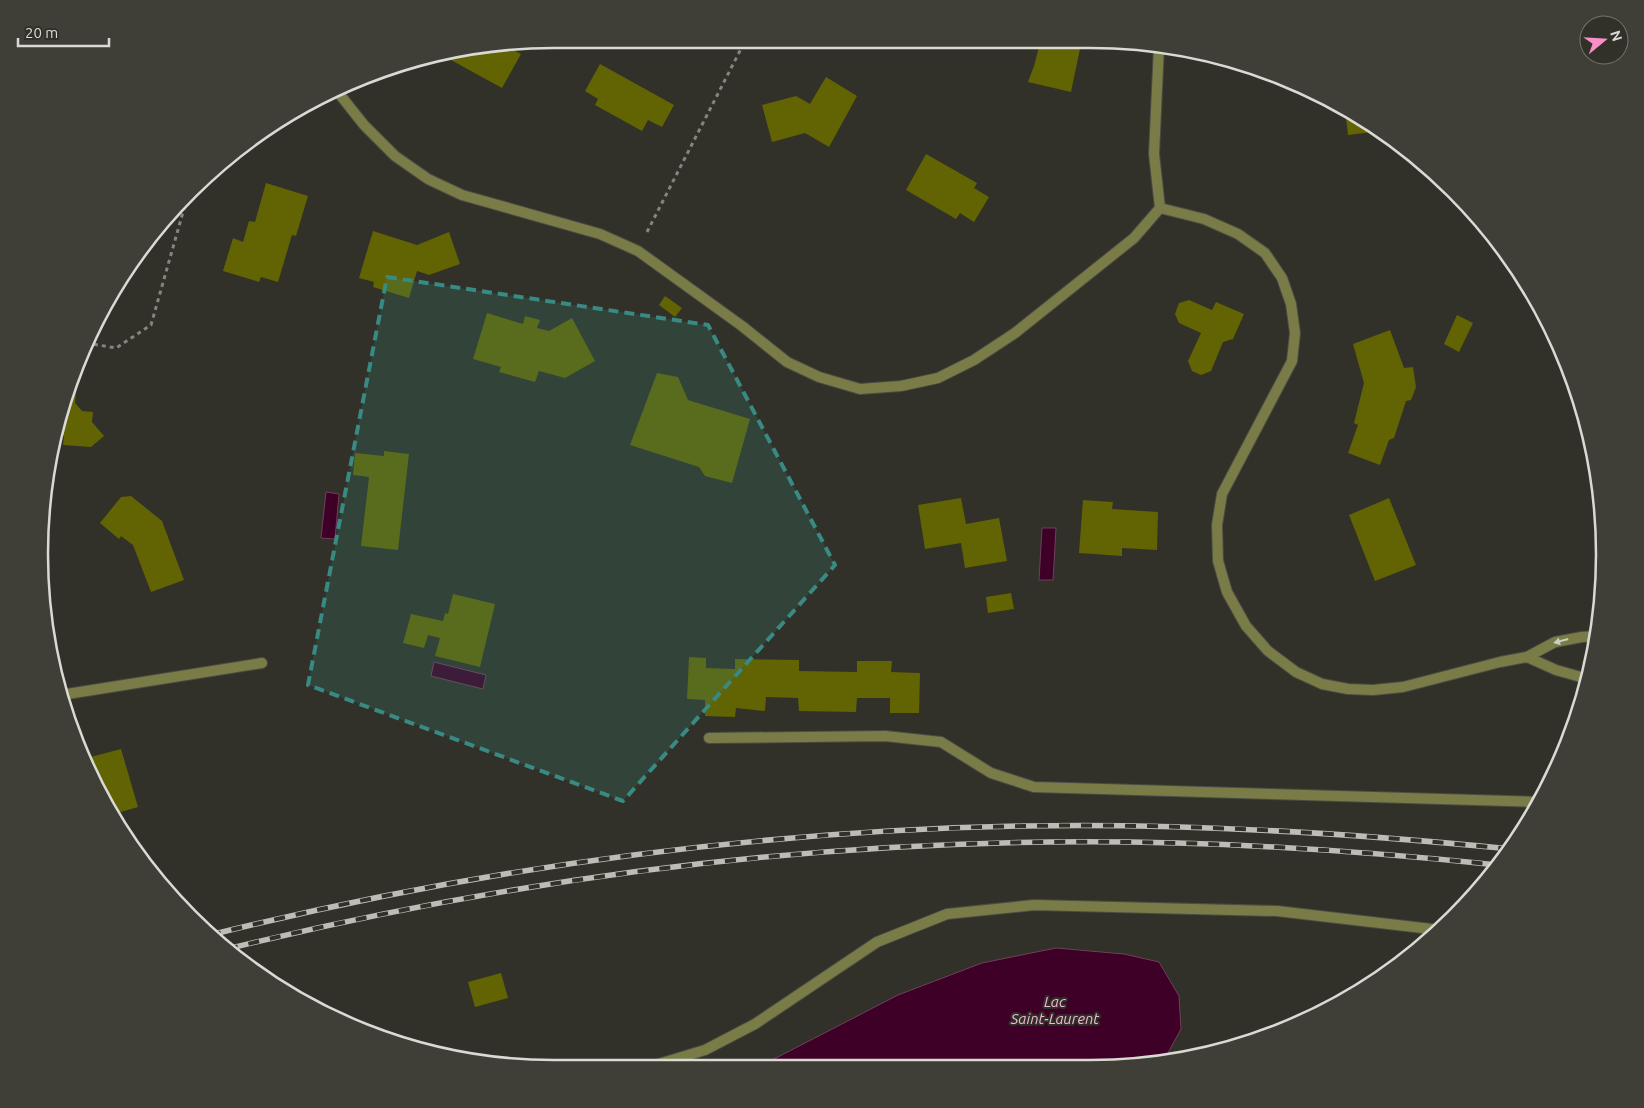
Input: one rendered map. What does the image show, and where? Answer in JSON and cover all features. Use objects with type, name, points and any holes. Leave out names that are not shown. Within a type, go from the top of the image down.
[{"type":"street","points":[[340,95],[364,125],[395,156],[428,179],[462,195],[600,234],[638,251],[742,326],[787,362],[819,377],[860,389],[901,386],[938,378],[982,355],[1015,332],[1134,238],[1160,208],[1154,154],[1159,52]]},
{"type":"street","points":[[1160,208],[1204,219],[1238,234],[1265,253],[1282,278],[1291,304],[1295,333],[1292,361],[1222,494],[1217,525],[1218,561],[1227,592],[1246,626],[1268,651],[1296,672],[1322,684],[1348,689],[1373,690],[1403,687],[1527,657],[1556,642],[1590,636]]},
{"type":"street","points":[[1527,657],[1556,670],[1581,677]]},
{"type":"street","points":[[68,694],[262,663]]},
{"type":"street","points":[[709,738],[885,736],[941,742],[991,773],[1034,787],[1532,802]]},
{"type":"street","points":[[672,1060],[705,1050],[755,1024],[877,942],[947,914],[1034,905],[1277,911],[1430,929]]},
{"type":"street","points":[[1419,928],[1427,932]]},
{"type":"path","points":[[638,251],[741,48]]},
{"type":"path","points":[[93,344],[116,348],[151,325],[184,208]]},
{"type":"highlighted area","points":[[387,277],[708,325],[835,565],[623,801],[308,685]]},
{"type":"water","points":[[326,492],[339,494],[335,539],[321,538]]},
{"type":"water","points":[[1042,528],[1056,528],[1053,580],[1039,580]]},
{"type":"water","points":[[434,662],[486,675],[483,689],[431,676]]},
{"type":"water","name":"Lac Saint-Laurent","points":[[1056,948],[1124,954],[1159,962],[1179,996],[1181,1029],[1167,1054],[1123,1059],[771,1060],[898,995],[982,963]]},
{"type":"building","points":[[1039,48],[1080,48],[1071,92],[1028,82]]},
{"type":"building","points":[[513,50],[521,54],[502,88],[448,59]]},
{"type":"building","points":[[600,64],[674,105],[662,127],[648,120],[642,131],[595,105],[598,99],[585,91]]},
{"type":"building","points":[[826,77],[857,96],[829,147],[805,133],[772,142],[762,105],[796,96],[810,104]]},
{"type":"building","points":[[1346,117],[1370,132],[1348,135]]},
{"type":"building","points":[[926,154],[977,183],[974,188],[989,197],[974,222],[960,213],[956,219],[906,190]]},
{"type":"building","points":[[266,183],[308,196],[296,236],[292,235],[278,282],[261,277],[259,282],[223,271],[233,238],[243,242],[249,221],[255,222]]},
{"type":"building","points":[[373,231],[417,245],[449,232],[460,264],[429,275],[417,271],[409,298],[373,287],[374,282],[359,278]]},
{"type":"building","points":[[665,296],[682,308],[675,317],[659,305]]},
{"type":"building","points":[[1189,300],[1212,310],[1216,302],[1244,314],[1233,339],[1223,342],[1211,371],[1201,375],[1192,371],[1188,361],[1201,333],[1179,323],[1175,314],[1179,303]]},
{"type":"building","points":[[487,313],[523,324],[525,316],[540,320],[537,328],[549,331],[572,318],[595,361],[565,378],[539,371],[535,382],[499,372],[501,367],[473,359]]},
{"type":"building","points":[[1457,315],[1473,323],[1459,352],[1444,344]]},
{"type":"building","points":[[1390,330],[1404,368],[1413,367],[1416,387],[1411,400],[1406,401],[1394,438],[1389,440],[1380,465],[1348,453],[1358,425],[1354,423],[1364,383],[1353,344]]},
{"type":"building","points":[[657,373],[678,377],[688,400],[750,419],[732,483],[705,476],[699,467],[630,445]]},
{"type":"building","points":[[76,385],[75,403],[82,411],[93,412],[92,422],[104,436],[91,447],[63,445],[64,436],[62,434]]},
{"type":"building","points":[[384,451],[409,454],[398,550],[361,546],[369,477],[353,475],[355,453],[384,456]]},
{"type":"building","points":[[131,496],[162,521],[184,580],[151,592],[133,545],[121,536],[119,539],[100,523],[121,497]]},
{"type":"building","points":[[961,498],[966,524],[999,518],[1007,561],[965,568],[961,543],[925,549],[918,505]]},
{"type":"building","points":[[1389,498],[1416,565],[1375,581],[1349,515]]},
{"type":"building","points":[[1083,500],[1113,502],[1112,509],[1158,512],[1157,550],[1122,548],[1122,556],[1079,553]]},
{"type":"building","points":[[1011,593],[1014,609],[988,613],[986,597]]},
{"type":"building","points":[[453,594],[495,604],[480,667],[435,656],[440,638],[428,635],[424,648],[403,643],[411,614],[443,621],[445,613],[448,614]]},
{"type":"building","points":[[689,657],[706,658],[706,668],[735,669],[735,659],[799,660],[799,671],[857,672],[857,661],[892,661],[891,672],[920,673],[919,713],[890,713],[890,698],[857,698],[856,712],[799,711],[798,698],[766,697],[765,711],[736,708],[735,717],[705,716],[705,700],[687,699]]},
{"type":"building","points":[[121,749],[138,807],[119,813],[90,757]]},
{"type":"building","points":[[501,973],[508,998],[475,1007],[468,982]]},
{"type":"railway","points":[[218,933],[411,891],[512,873],[716,845],[921,829],[1085,825],[1268,830],[1502,848]]},
{"type":"railway","points":[[235,947],[344,922],[461,899],[580,880],[699,864],[818,853],[938,845],[1057,842],[1177,843],[1338,851],[1490,864]]}]
